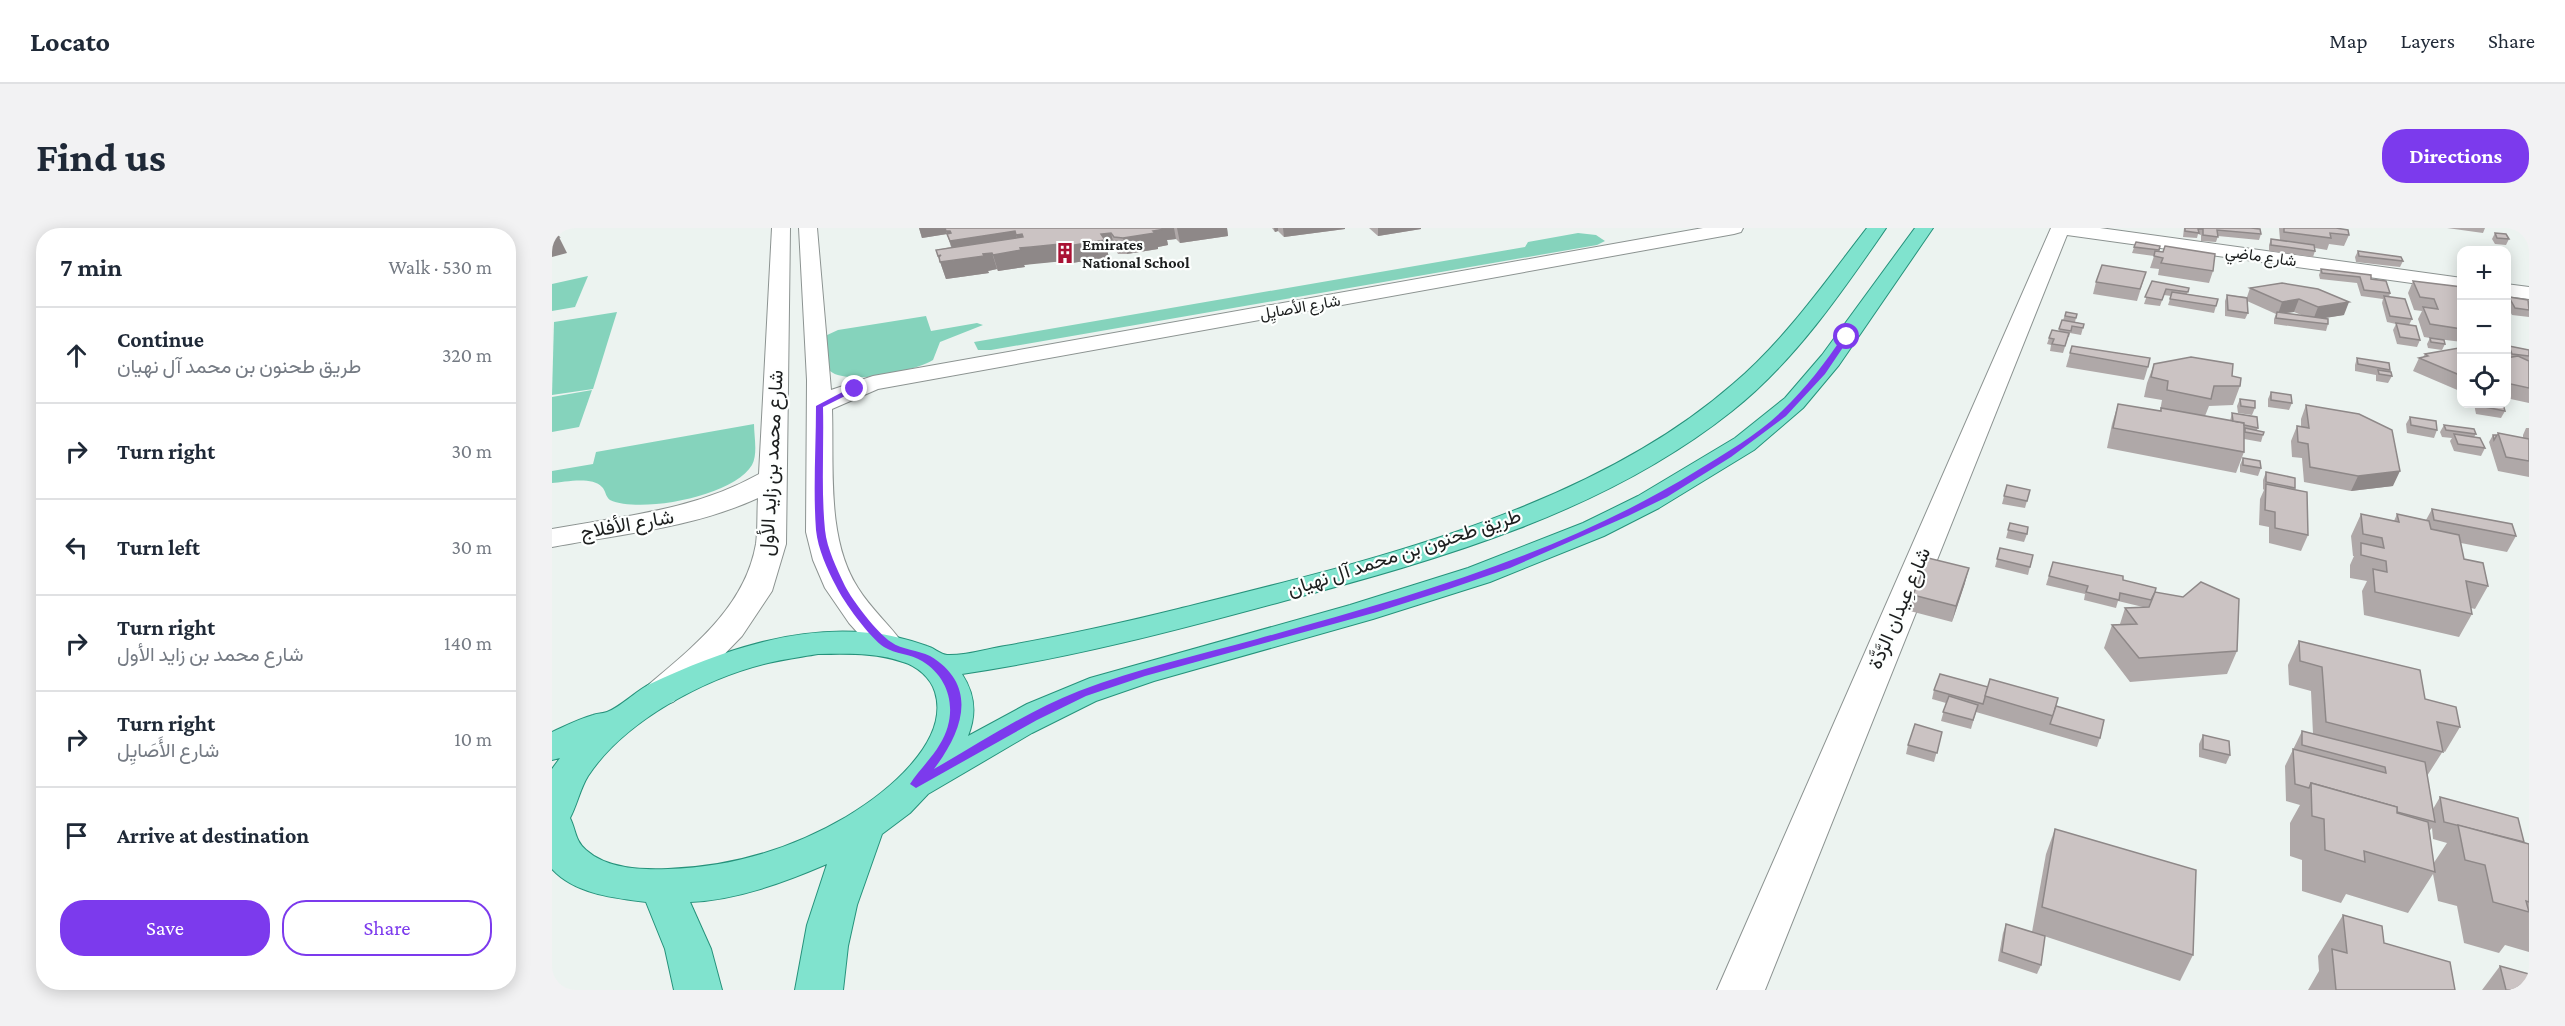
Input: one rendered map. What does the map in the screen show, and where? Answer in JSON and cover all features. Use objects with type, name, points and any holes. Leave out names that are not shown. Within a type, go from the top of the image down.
[{"type":"main road","name":"طريق طحنون بن محمد آل نهيان","points":[[938,667],[1037,652],[1114,636],[1369,568],[1499,524],[1611,476],[1700,423],[1748,385],[1785,345],[1877,228]]},
{"type":"main road","points":[[552,823],[554,837],[563,855],[566,868],[629,885],[660,887],[711,882],[766,870],[801,857],[865,824],[916,784],[1034,717],[1082,694],[1142,674],[1362,613],[1455,584],[1506,566],[1579,535],[1664,495],[1728,455],[1783,414],[1822,373],[1924,228]]},
{"type":"main road","points":[[552,747],[719,666],[780,649],[837,642],[887,645],[924,657],[938,667],[948,679],[955,693],[954,726],[946,745],[916,784]]},
{"type":"main road","points":[[552,814],[560,788],[585,752],[647,702]]},
{"type":"main road","points":[[819,990],[823,950],[833,906],[865,824]]},
{"type":"main road","points":[[660,887],[680,925],[698,990]]},
{"type":"street","name":"شارع محمد بن زايد الأول","points":[[647,702],[701,659],[732,626],[754,596],[766,570],[771,544],[770,513],[781,228]]},
{"type":"street","points":[[808,228],[819,393],[821,532],[829,560],[842,588],[861,616],[887,645]]},
{"type":"street","name":"شارع الأصايِل","points":[[819,393],[1708,230],[1734,228]]},
{"type":"street","name":"شارع ماضِي","points":[[2060,228],[2457,283]]},
{"type":"street","name":"شارع عِيدان الرَّدَّة","points":[[1741,990],[2060,228]]},
{"type":"street","points":[[2511,291],[2529,293]]},
{"type":"street","name":"شارع الأفلاج","points":[[703,511],[742,495],[772,478]]},
{"type":"street","name":"شارع الأفلاج","points":[[552,538],[703,511],[740,509],[770,513]]},
{"type":"green space","points":[[1578,233],[1596,235],[1605,241],[1597,245],[991,350],[978,350],[974,342],[1525,247],[1528,242]]},
{"type":"green space","points":[[588,276],[575,307],[552,311],[552,284]]},
{"type":"green space","points":[[617,312],[593,389],[552,395],[554,322]]},
{"type":"green space","points":[[926,316],[931,331],[977,323],[983,325],[940,342],[933,360],[912,368],[866,377],[839,375],[830,371],[825,336],[838,330]]},
{"type":"green space","points":[[592,390],[579,427],[552,432],[552,397]]},
{"type":"green space","points":[[754,424],[755,450],[752,465],[742,476],[727,486],[707,493],[664,503],[624,504],[610,500],[602,487],[592,482],[578,480],[552,483],[552,471],[593,464],[596,452]]},
{"type":"building","points":[[945,228],[1165,229],[1153,231],[1155,233],[1123,238],[1114,237],[1111,233],[1101,234],[1105,240],[1062,247],[1060,244],[1020,248],[1021,250],[993,255],[992,253],[983,254],[984,256],[940,262],[941,255],[938,256],[936,250],[1023,237],[1022,234],[1016,235],[1015,231],[950,241],[947,234],[951,233]]},
{"type":"building","points":[[2185,228],[2251,228],[2260,229],[2261,234],[2217,230],[2218,237],[2203,235],[2203,229],[2198,229],[2199,233],[2185,231]]},
{"type":"building","points":[[2284,228],[2336,228],[2348,230],[2349,235],[2330,233],[2331,238],[2284,232]]},
{"type":"building","points":[[553,232],[559,237],[552,238]]},
{"type":"building","points":[[2495,233],[2506,234],[2509,239],[2497,238]]},
{"type":"building","points":[[2271,239],[2314,245],[2315,251],[2271,245]]},
{"type":"building","points":[[2136,242],[2160,246],[2159,250],[2134,247]]},
{"type":"building","points":[[2165,246],[2215,254],[2213,271],[2161,263],[2163,258],[2154,256],[2155,251],[2163,252]]},
{"type":"building","points":[[2358,251],[2401,257],[2403,261],[2359,256]]},
{"type":"building","points":[[2102,265],[2146,272],[2140,289],[2096,282]]},
{"type":"building","points":[[2321,269],[2371,275],[2371,279],[2386,281],[2390,293],[2364,290],[2360,277],[2322,273]]},
{"type":"building","points":[[2152,281],[2189,288],[2188,292],[2166,289],[2162,300],[2145,297]]},
{"type":"building","points":[[2413,281],[2457,286],[2457,328],[2430,324],[2423,307],[2438,309],[2434,299],[2420,297]]},
{"type":"building","points":[[2282,283],[2318,289],[2349,302],[2318,307],[2299,299],[2282,302],[2250,288]]},
{"type":"building","points":[[2172,292],[2218,299],[2216,306],[2170,299]]},
{"type":"building","points":[[2227,295],[2247,298],[2248,313],[2228,310]]},
{"type":"building","points":[[2384,296],[2405,299],[2412,319],[2390,316]]},
{"type":"building","points":[[2511,297],[2528,300],[2529,310],[2515,308]]},
{"type":"building","points":[[2066,312],[2077,314],[2076,318],[2065,316]]},
{"type":"building","points":[[2277,312],[2328,319],[2328,324],[2276,318]]},
{"type":"building","points":[[2062,320],[2084,324],[2083,328],[2072,326],[2071,331],[2059,329]]},
{"type":"building","points":[[2396,323],[2416,326],[2420,340],[2400,337]]},
{"type":"building","points":[[2052,330],[2069,333],[2065,346],[2052,344],[2054,339],[2049,338]]},
{"type":"building","points":[[2430,338],[2444,340],[2445,344],[2431,342]]},
{"type":"building","points":[[2072,346],[2150,358],[2148,367],[2070,353]]},
{"type":"building","points":[[2511,346],[2529,350],[2529,356],[2512,354]]},
{"type":"building","points":[[2457,348],[2457,374],[2419,358],[2428,356],[2425,354]]},
{"type":"building","points":[[2518,356],[2529,361],[2529,388],[2511,384],[2511,357]]},
{"type":"building","points":[[2191,357],[2233,364],[2232,376],[2241,378],[2240,386],[2214,386],[2211,399],[2167,390],[2168,381],[2151,377],[2154,364]]},
{"type":"building","points":[[2357,358],[2389,363],[2390,370],[2358,364]]},
{"type":"building","points":[[2378,370],[2391,372],[2392,376],[2379,374]]},
{"type":"building","points":[[2271,392],[2291,395],[2292,403],[2271,400]]},
{"type":"building","points":[[2240,399],[2255,401],[2255,408],[2241,406]]},
{"type":"building","points":[[2118,404],[2161,411],[2161,408],[2244,423],[2244,452],[2113,428]]},
{"type":"building","points":[[2306,405],[2359,414],[2392,430],[2400,471],[2358,476],[2310,467],[2308,444],[2298,442],[2297,426],[2309,428]]},
{"type":"building","points":[[2232,413],[2257,417],[2258,428],[2233,421]]},
{"type":"building","points":[[2410,417],[2436,421],[2437,430],[2411,425]]},
{"type":"building","points":[[2444,425],[2474,429],[2476,434],[2446,430]]},
{"type":"building","points":[[2245,428],[2264,432],[2263,435],[2245,432]]},
{"type":"building","points":[[2498,433],[2529,439],[2529,461],[2506,457]]},
{"type":"building","points":[[2454,434],[2480,438],[2485,448],[2458,444]]},
{"type":"building","points":[[2243,458],[2260,461],[2261,468],[2243,465]]},
{"type":"building","points":[[2266,472],[2295,478],[2295,488],[2266,482]]},
{"type":"building","points":[[2266,484],[2307,492],[2308,535],[2275,528],[2275,512],[2265,510]]},
{"type":"building","points":[[2007,485],[2030,490],[2027,501],[2004,496]]},
{"type":"building","points":[[2432,509],[2512,524],[2516,536],[2434,520]]},
{"type":"building","points":[[2361,514],[2399,522],[2397,514],[2429,521],[2431,529],[2459,535],[2464,559],[2483,563],[2488,586],[2466,581],[2472,614],[2375,592],[2373,569],[2387,572],[2386,561],[2361,555],[2361,543],[2384,548],[2382,538],[2363,534]]},
{"type":"building","points":[[2010,523],[2028,527],[2027,534],[2008,530]]},
{"type":"building","points":[[2000,548],[2033,555],[2030,567],[1997,559]]},
{"type":"building","points":[[1928,558],[1969,568],[1956,606],[1913,595]]},
{"type":"building","points":[[2053,562],[2123,576],[2123,580],[2156,588],[2155,592],[2151,600],[2120,593],[2119,600],[2086,592],[2088,586],[2049,576]]},
{"type":"building","points":[[2201,582],[2239,599],[2237,651],[2139,658],[2112,625],[2137,624],[2125,608],[2149,607],[2155,592],[2183,597]]},
{"type":"building","points":[[2299,641],[2420,670],[2425,699],[2456,707],[2460,727],[2437,722],[2443,752],[2326,722],[2322,667],[2300,661]]},
{"type":"building","points":[[1940,674],[1988,687],[1983,704],[1934,690]]},
{"type":"building","points":[[1990,679],[2058,698],[2053,716],[1985,696]]},
{"type":"building","points":[[1949,696],[1978,705],[1973,720],[1943,712]]},
{"type":"building","points":[[2056,706],[2104,720],[2100,738],[2050,724]]},
{"type":"building","points":[[1915,724],[1942,732],[1937,753],[1908,745]]},
{"type":"building","points":[[2302,731],[2425,762],[2435,822],[2397,812],[2397,807],[2311,783],[2309,788],[2295,784],[2293,749],[2386,773],[2385,767],[2302,745]]},
{"type":"building","points":[[2203,735],[2229,741],[2230,755],[2203,749]]},
{"type":"building","points":[[2311,783],[2397,807],[2397,813],[2428,822],[2435,872],[2364,851],[2365,862],[2325,850],[2324,819],[2312,816]]},
{"type":"building","points":[[2440,797],[2518,818],[2524,842],[2444,822]]},
{"type":"building","points":[[2458,825],[2529,844],[2529,902],[2526,901],[2529,912],[2493,902],[2485,865],[2465,860]]},
{"type":"building","points":[[2055,829],[2196,870],[2193,955],[2042,907]]},
{"type":"building","points":[[2343,915],[2382,926],[2384,943],[2450,962],[2455,990],[2336,990],[2332,949],[2347,953]]},
{"type":"building","points":[[2006,924],[2045,936],[2041,965],[2002,952]]},
{"type":"building","points":[[2500,966],[2529,974],[2529,990],[2506,990]]},
{"type":"place","name":"Emirates National School","points":[[1065,253]]},
{"type":"route","points":[[855,389],[819,406],[821,532],[829,560],[842,588],[861,616],[887,645],[924,657],[938,667],[948,679],[955,693],[954,726],[946,745],[916,784],[1034,717],[1082,694],[1142,674],[1373,610],[1445,587],[1506,566],[1625,514],[1664,495],[1728,455],[1783,414],[1822,373],[1847,337]]}]
